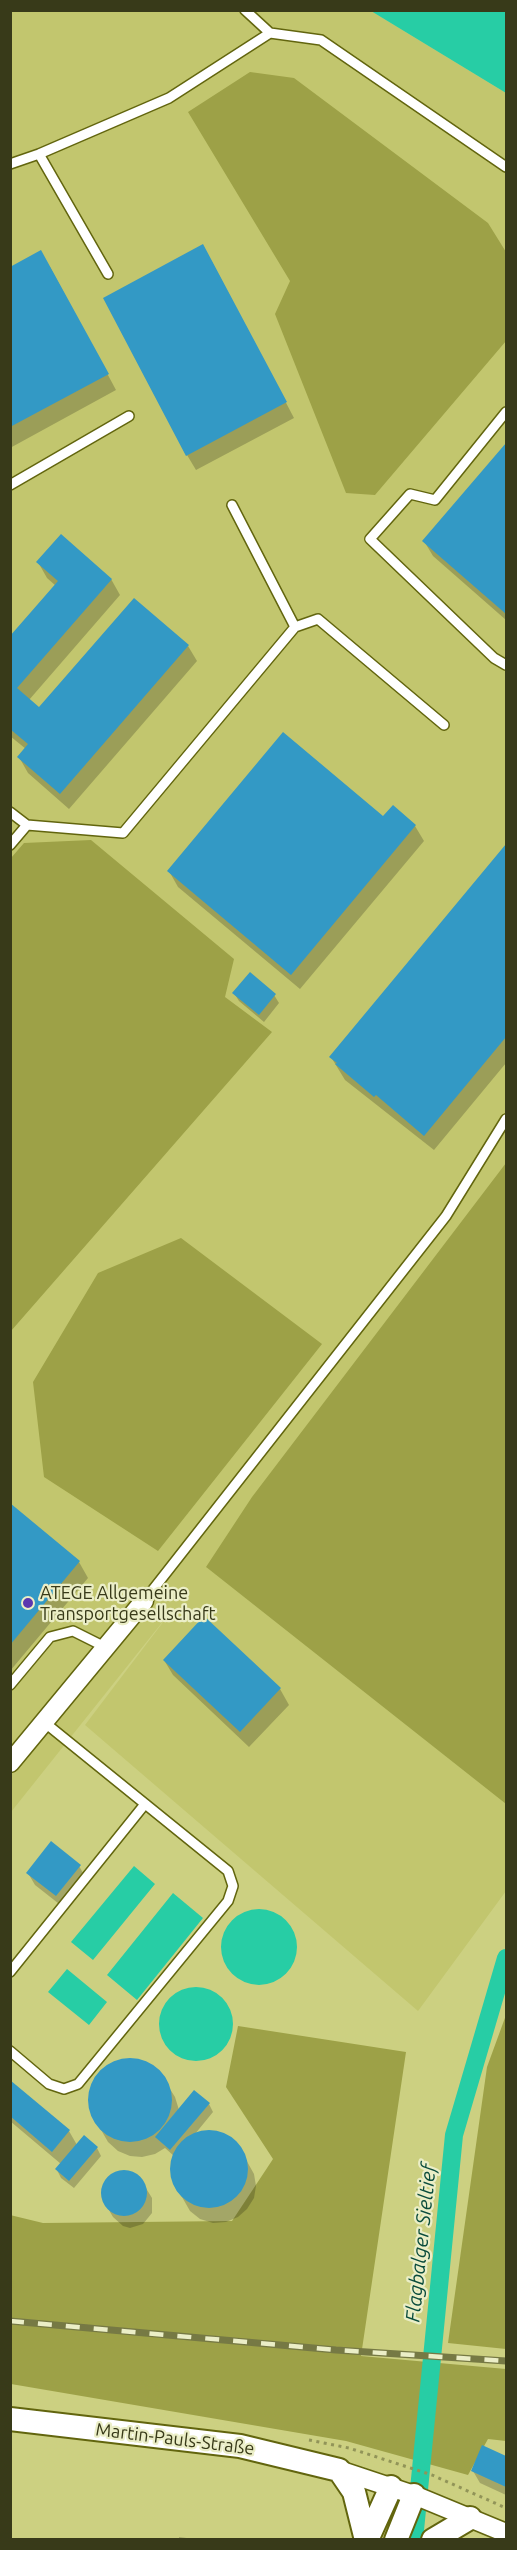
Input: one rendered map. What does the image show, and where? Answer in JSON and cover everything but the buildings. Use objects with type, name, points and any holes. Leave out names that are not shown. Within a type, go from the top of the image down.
[{"type":"street","points":[[10,1763],[144,1601]]},
{"type":"street","name":"Martin-Pauls-Straße","points":[[10,2419],[240,2446],[339,2469]]},
{"type":"street","points":[[339,2469],[414,2495],[507,2534]]},
{"type":"street","points":[[339,2469],[354,2492],[366,2540]]},
{"type":"street","points":[[366,2540],[392,2487]]},
{"type":"street","points":[[396,2540],[414,2495]]},
{"type":"street","points":[[435,2539],[470,2518]]},
{"type":"lane","points":[[244,10],[270,33],[321,40],[507,167]]},
{"type":"lane","points":[[10,164],[39,154],[169,98],[270,33]]},
{"type":"lane","points":[[39,154],[108,274]]},
{"type":"lane","points":[[507,412],[435,500],[410,494],[370,539],[494,658],[507,665]]},
{"type":"lane","points":[[10,485],[129,416]]},
{"type":"lane","points":[[232,505],[295,627]]},
{"type":"lane","points":[[10,812],[27,825],[123,833],[295,627],[318,620],[444,725]]},
{"type":"lane","points":[[10,845],[27,825]]},
{"type":"lane","points":[[144,1601],[446,1216],[507,1119]]},
{"type":"lane","points":[[10,1685],[50,1637],[73,1631],[107,1648]]},
{"type":"lane","points":[[10,2051],[49,2084],[64,2089],[78,2084],[228,1901],[233,1886],[228,1871],[44,1722]]},
{"type":"lane","points":[[10,1972],[145,1804]]},
{"type":"path","points":[[409,2467],[507,2508]]},
{"type":"shaded area","points":[[11,11],[371,11],[506,93],[506,1705],[206,1567],[506,1804],[506,1891],[418,2011],[85,1725],[176,1605],[11,1812]]},
{"type":"shaded area","points":[[250,72],[294,78],[488,223],[506,252],[506,341],[375,495],[346,493],[275,314],[290,281],[188,112]]},
{"type":"shaded area","points":[[91,840],[234,959],[225,997],[272,1032],[11,1331],[11,858],[24,843]]},
{"type":"shaded area","points":[[506,1163],[506,1804],[206,1567],[252,1497]]},
{"type":"shaded area","points":[[181,1238],[322,1344],[158,1551],[44,1477],[33,1382],[98,1273]]},
{"type":"shaded area","points":[[506,2015],[506,2349],[448,2343],[487,2067]]},
{"type":"shaded area","points":[[238,2026],[406,2052],[361,2356],[506,2369],[506,2441],[488,2439],[468,2475],[346,2441],[11,2384],[10,2215],[43,2223],[232,2221],[273,2159],[226,2087]]},
{"type":"water","points":[[371,11],[506,11],[506,93]]},
{"type":"water","points":[[134,1866],[155,1884],[93,1960],[71,1942]]},
{"type":"water","points":[[173,1893],[203,1918],[137,2000],[107,1975]]},
{"type":"water","points":[[252,1909],[266,1909],[280,1915],[291,1926],[297,1940],[294,1962],[286,1974],[266,1985],[252,1985],[238,1979],[227,1968],[221,1954],[221,1940],[227,1926],[238,1915]]},
{"type":"water","points":[[67,1969],[107,2002],[89,2025],[48,1992]]},
{"type":"water","points":[[189,1987],[203,1987],[217,1993],[227,2003],[233,2017],[233,2031],[227,2045],[217,2055],[203,2061],[189,2061],[175,2055],[165,2045],[159,2031],[159,2017],[165,2003],[175,1993]]},
{"type":"waterway","name":"Flagbalger Sieltief","points":[[414,2540],[454,2135],[506,1958]]},
{"type":"railway","points":[[10,2321],[336,2350],[506,2361]]},
{"type":"place","name":"ATEGE Allgemeine Transportgesellschaft","points":[[28,1603]]}]
